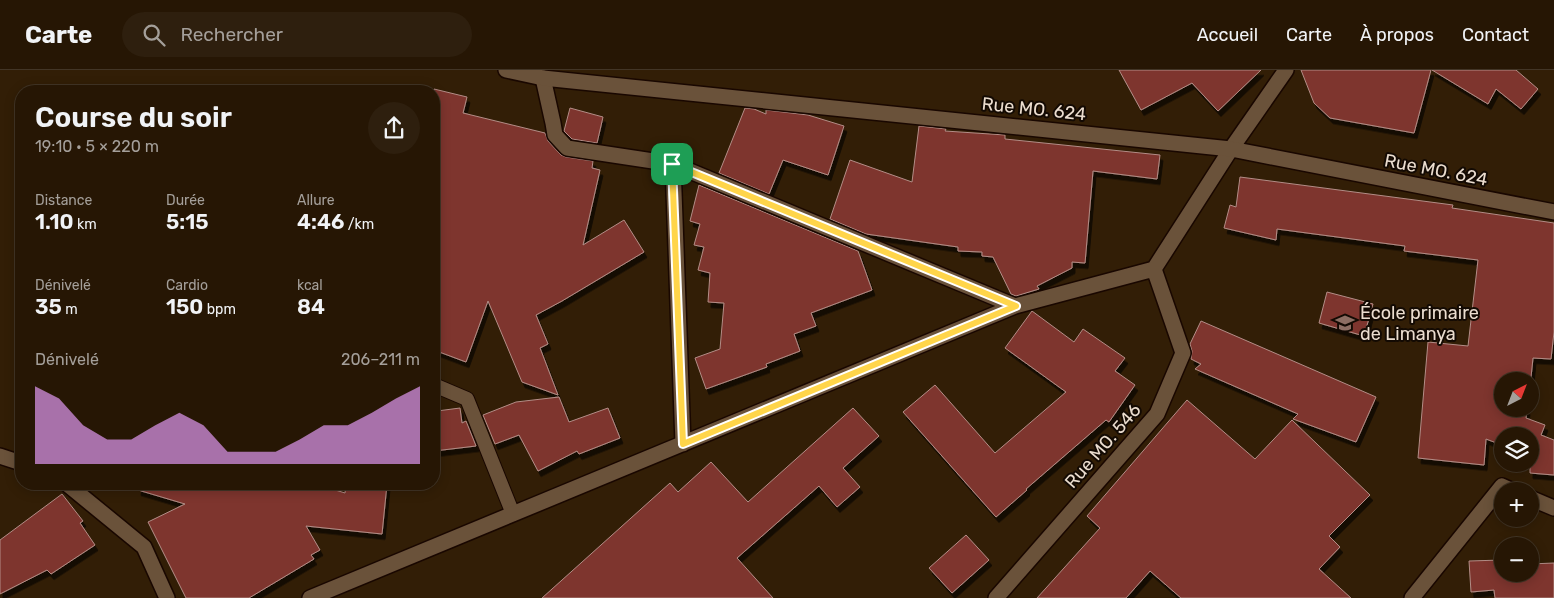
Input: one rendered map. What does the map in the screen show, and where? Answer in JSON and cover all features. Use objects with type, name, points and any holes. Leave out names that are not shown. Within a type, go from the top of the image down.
[{"type":"street","name":"Rue MO. 624","points":[[506,70],[543,78],[1231,149],[1554,212]]},
{"type":"street","points":[[310,598],[1016,306],[1154,268],[1231,149],[1286,70]]},
{"type":"street","points":[[543,78],[555,135],[567,148],[672,164],[1016,306]]},
{"type":"street","points":[[672,164],[683,444]]},
{"type":"street","name":"Rue MO. 546","points":[[996,598],[1157,414],[1183,353],[1154,268]]},
{"type":"street","points":[[0,456],[15,461]]},
{"type":"street","points":[[74,490],[144,547],[167,598]]},
{"type":"street","points":[[1539,502],[1554,508]]},
{"type":"street","points":[[1412,598],[1494,505]]},
{"type":"lane","points":[[440,387],[467,398],[513,514]]},
{"type":"building","points":[[1119,70],[1261,70],[1218,111],[1192,83],[1141,110]]},
{"type":"building","points":[[1301,70],[1431,70],[1414,133],[1330,118],[1314,103]]},
{"type":"building","points":[[1432,70],[1516,70],[1538,89],[1521,109],[1496,89],[1488,104]]},
{"type":"building","points":[[440,90],[467,97],[463,113],[545,133],[548,141],[561,155],[593,161],[592,168],[600,170],[583,245],[624,220],[644,252],[536,315],[548,344],[540,348],[558,395],[522,382],[488,301],[466,362],[440,352]]},
{"type":"building","points":[[570,108],[603,117],[597,143],[572,139],[564,131]]},
{"type":"building","points":[[745,108],[754,109],[766,114],[766,110],[808,115],[844,126],[828,175],[783,160],[769,194],[719,173]]},
{"type":"building","points":[[919,126],[946,129],[945,131],[1005,135],[1005,139],[1160,155],[1157,179],[1093,171],[1085,263],[1072,262],[1072,268],[1037,286],[1039,289],[1016,296],[1011,294],[993,257],[982,256],[982,252],[958,251],[958,247],[866,234],[830,219],[850,160],[912,182]]},
{"type":"building","points":[[1240,177],[1453,205],[1452,208],[1554,223],[1554,332],[1551,359],[1533,358],[1532,372],[1494,372],[1494,418],[1526,418],[1545,425],[1541,435],[1554,440],[1554,475],[1530,473],[1539,472],[1539,427],[1494,427],[1494,442],[1486,439],[1484,465],[1418,458],[1428,342],[1468,346],[1478,260],[1404,251],[1405,246],[1277,229],[1276,240],[1224,228],[1230,205],[1236,207]]},
{"type":"building","points":[[699,185],[858,251],[872,290],[811,313],[816,326],[794,334],[800,351],[766,364],[767,367],[706,389],[695,358],[720,349],[724,303],[708,302],[710,273],[698,270],[704,247],[694,245],[700,224],[690,221]]},
{"type":"building","points":[[1327,292],[1373,304],[1364,336],[1319,323]]},
{"type":"building","points":[[1032,311],[1074,342],[1083,329],[1125,358],[1115,371],[1135,385],[1109,422],[1106,420],[996,517],[903,412],[935,385],[995,453],[1066,392],[1005,348]]},
{"type":"building","points":[[1201,321],[1376,397],[1356,442],[1293,419],[1298,414],[1195,369],[1201,364],[1191,359],[1192,351],[1190,344]]},
{"type":"building","points":[[559,397],[569,422],[608,408],[620,438],[579,454],[577,451],[538,471],[519,435],[495,444],[483,415],[516,402]]},
{"type":"building","points":[[1187,400],[1255,459],[1292,420],[1370,495],[1329,536],[1340,547],[1319,569],[1351,598],[1181,598],[1150,571],[1126,598],[1037,598],[1100,528],[1087,516]]},
{"type":"building","points":[[460,408],[462,423],[466,421],[476,446],[440,450],[440,411]]},
{"type":"building","points":[[853,408],[879,436],[843,468],[860,487],[837,507],[819,486],[737,558],[773,598],[542,598],[670,483],[678,492],[711,462],[748,502]]},
{"type":"building","points":[[138,490],[335,490],[345,493],[345,490],[386,490],[382,534],[306,526],[320,550],[311,555],[314,559],[249,598],[186,598],[148,522],[185,504]]},
{"type":"building","points":[[62,494],[83,521],[80,523],[95,545],[51,574],[47,570],[0,594],[0,540]]},
{"type":"building","points":[[966,535],[989,560],[952,593],[929,568]]},
{"type":"building","points":[[1494,560],[1494,582],[1539,582],[1539,564],[1554,563],[1554,598],[1495,598],[1494,590],[1471,592],[1469,561]]},
{"type":"place","name":"École primaire de Limanya","points":[[1345,323]]},
{"type":"route","points":[[672,164],[947,278],[1016,306],[683,444],[672,164]]}]
